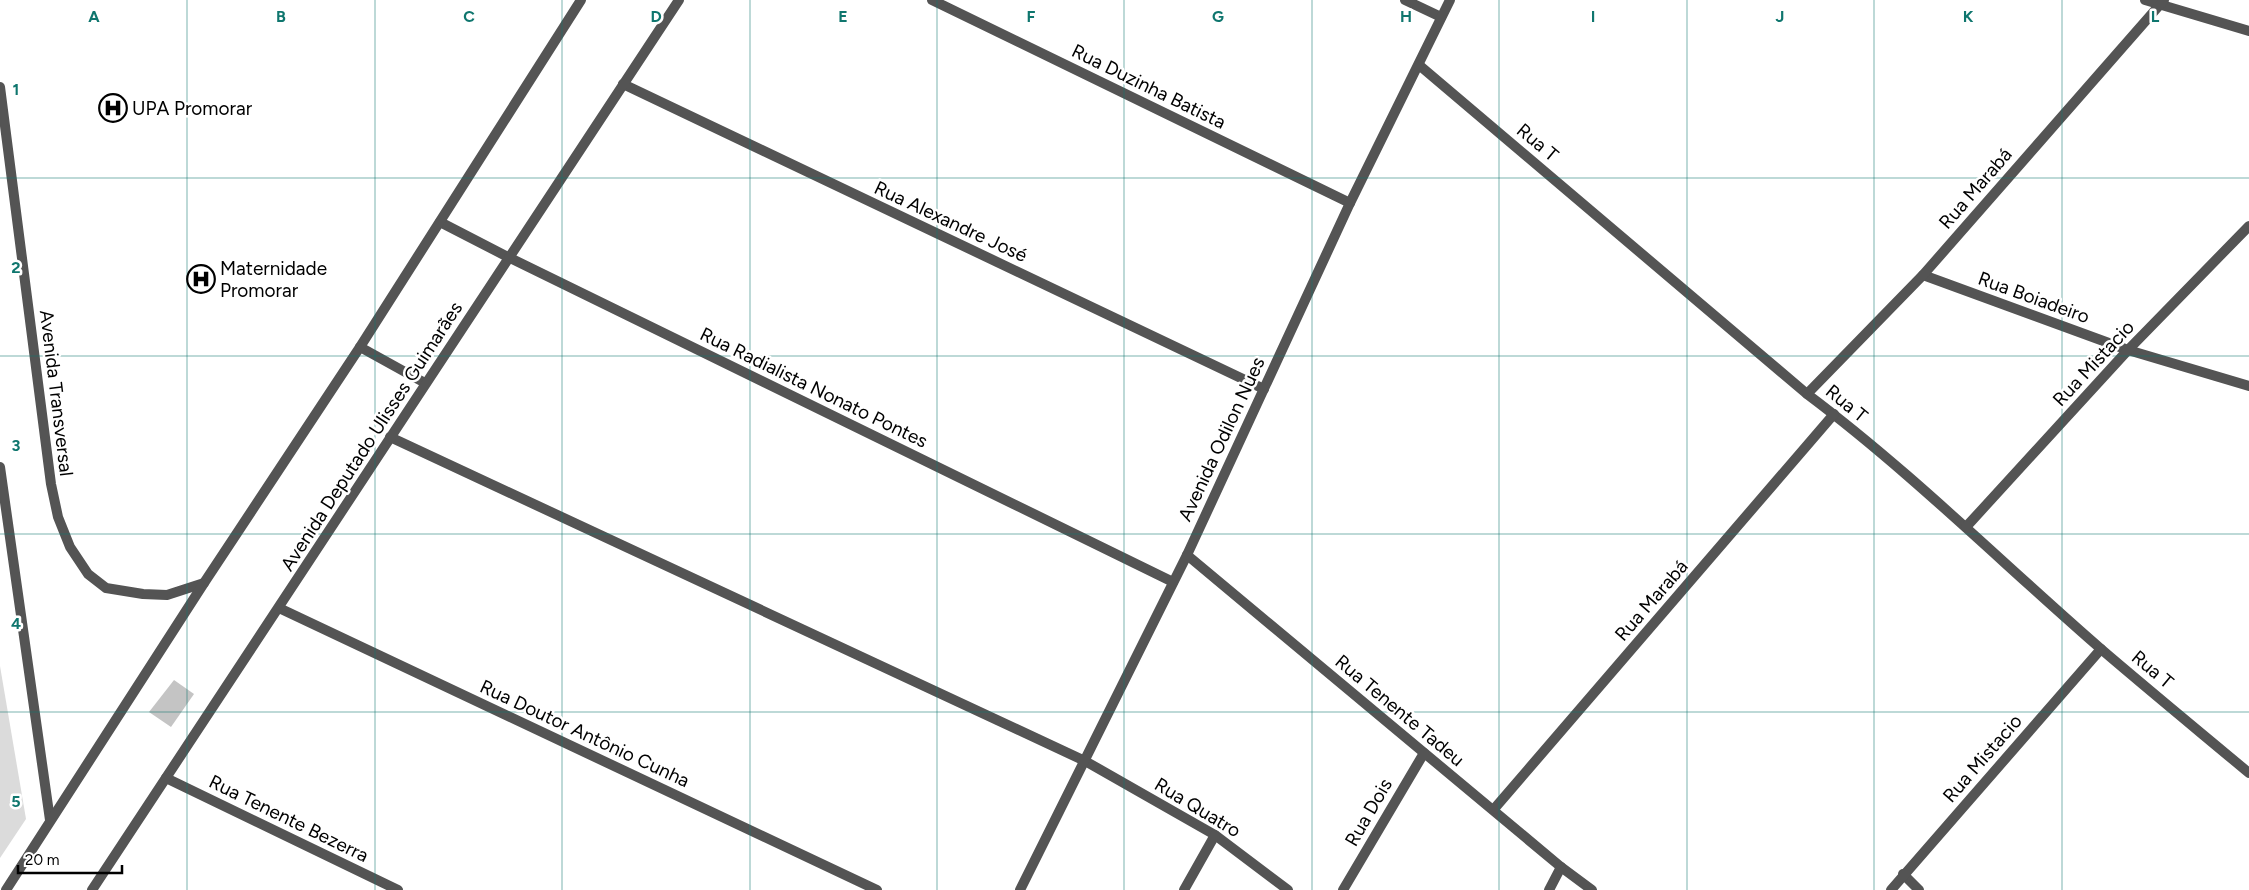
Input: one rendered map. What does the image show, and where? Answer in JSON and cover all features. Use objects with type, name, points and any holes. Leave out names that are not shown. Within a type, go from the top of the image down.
[{"type":"street","points":[[6,890],[204,583],[360,347],[581,0]]},
{"type":"street","name":"Avenida Deputado Ulisses Guimarães","points":[[92,890],[679,0]]},
{"type":"street","name":"Rua Duzinha Batista","points":[[932,0],[1350,204]]},
{"type":"street","points":[[1405,0],[1441,17]]},
{"type":"street","name":"Avenida Odilon Nues","points":[[1020,890],[1187,555],[1350,204],[1450,0]]},
{"type":"street","points":[[2145,0],[2162,2],[2249,31]]},
{"type":"street","name":"Rua Marabá","points":[[1807,394],[1923,274],[2162,2]]},
{"type":"street","name":"Rua T","points":[[1419,65],[1807,394],[1834,414],[1966,527],[2101,649],[2249,773]]},
{"type":"street","name":"Rua Alexandre José","points":[[624,84],[1264,389]]},
{"type":"street","name":"Avenida Transversal","points":[[0,87],[51,484],[58,517],[70,547],[88,574],[106,588],[143,594],[167,595],[204,583]]},
{"type":"street","name":"Rua Radialista Nonato Pontes","points":[[440,222],[1173,582]]},
{"type":"street","name":"Rua Mistacio","points":[[1966,527],[2128,350],[2249,226]]},
{"type":"street","name":"Rua Boiadeiro","points":[[1923,274],[2128,350],[2249,386]]},
{"type":"street","points":[[360,347],[424,384]]},
{"type":"street","name":"Rua Marabá","points":[[1494,809],[1834,414]]},
{"type":"street","points":[[390,437],[1085,761]]},
{"type":"street","points":[[0,467],[50,820]]},
{"type":"street","name":"Rua Tenente Tadeu","points":[[1187,555],[1494,809],[1561,867],[1592,890]]},
{"type":"street","name":"Rua Doutor Antônio Cunha","points":[[279,608],[877,890]]},
{"type":"street","name":"Rua Mistacio","points":[[1891,890],[2101,649]]},
{"type":"street","name":"Rua Dois","points":[[1343,890],[1424,752]]},
{"type":"street","name":"Rua Quatro","points":[[1085,761],[1215,834],[1288,890]]},
{"type":"street","name":"Rua Tenente Bezerra","points":[[166,778],[398,890]]},
{"type":"street","points":[[1184,890],[1215,834]]},
{"type":"street","points":[[1549,890],[1561,867]]},
{"type":"street","points":[[1903,874],[1919,890]]},
{"type":"shaded area","points":[[0,666],[26,819],[0,858]]},
{"type":"building","points":[[174,680],[194,694],[171,727],[149,712]]},
{"type":"place","name":"UPA Promorar","points":[[113,108]]},
{"type":"place","name":"Maternidade Promorar","points":[[201,279]]}]
